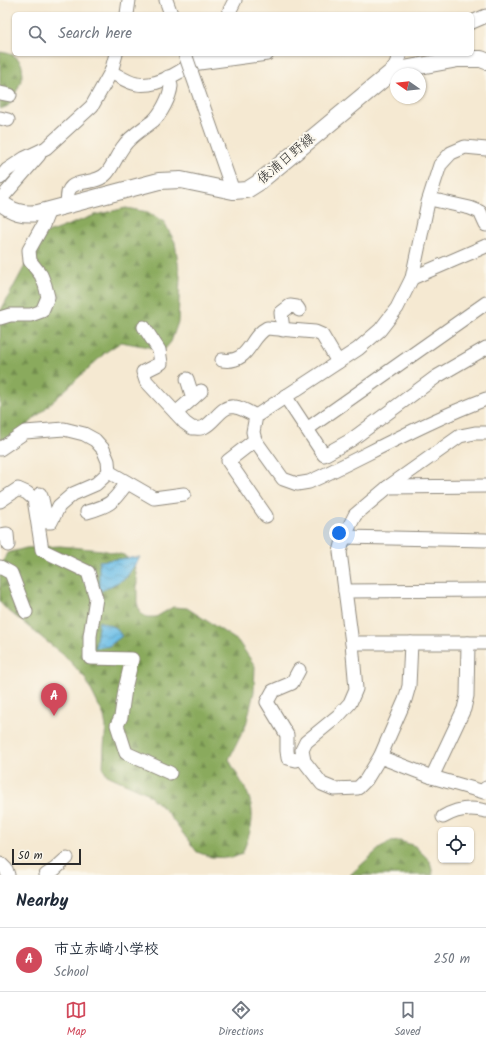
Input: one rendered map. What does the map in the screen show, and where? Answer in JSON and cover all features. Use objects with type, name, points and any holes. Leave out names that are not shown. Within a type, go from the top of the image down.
[{"type":"main road","name":"俵浦日野線","points":[[409,68],[458,59],[486,60]]},
{"type":"main road","name":"俵浦日野線","points":[[2,203],[20,213],[26,214],[49,210],[160,181],[174,180],[188,181],[233,191],[247,190],[258,183],[390,73]]},
{"type":"street","points":[[127,12],[129,0]]},
{"type":"street","points":[[166,0],[170,12]]},
{"type":"street","points":[[229,12],[235,0]]},
{"type":"street","points":[[474,21],[486,16]]},
{"type":"street","points":[[2,203],[46,148],[92,106],[111,72],[115,56]]},
{"type":"street","points":[[111,72],[136,84],[150,85],[168,77],[189,59],[236,56]]},
{"type":"street","points":[[394,68],[399,56]]},
{"type":"street","points":[[189,59],[233,191]]},
{"type":"street","points":[[68,204],[66,196],[70,188],[77,183],[96,180],[106,174],[123,146],[154,120],[166,102],[171,85],[168,77]]},
{"type":"street","points":[[486,149],[465,147],[451,153],[440,165],[430,199],[412,278],[396,308],[380,330],[358,349],[256,416],[253,432],[255,440],[283,479],[291,482],[303,483],[320,478],[397,439],[486,399]]},
{"type":"street","points":[[0,178],[7,170],[25,158],[46,148]]},
{"type":"street","points":[[430,199],[470,208],[480,212],[486,225]]},
{"type":"street","points":[[0,318],[10,315],[30,315],[42,311],[48,297],[41,276],[30,261],[29,250],[43,225],[49,210]]},
{"type":"street","points":[[412,278],[486,246]]},
{"type":"street","points":[[307,429],[486,304]]},
{"type":"street","points":[[283,330],[281,313],[290,306],[297,307],[299,310]]},
{"type":"street","points":[[222,360],[229,361],[237,359],[249,350],[261,331],[267,328],[283,330],[301,336],[315,332],[322,335],[338,362]]},
{"type":"street","points":[[146,336],[159,350],[161,362],[142,372],[146,381],[192,428],[203,428],[214,420],[225,408],[230,406],[236,406],[256,416]]},
{"type":"street","points":[[285,396],[324,455],[351,440],[436,377],[486,348]]},
{"type":"street","points":[[176,413],[197,395],[187,379]]},
{"type":"street","points":[[0,449],[25,432],[64,429],[84,434],[95,440],[103,449],[108,460],[109,472]]},
{"type":"street","points":[[411,643],[409,686],[405,700],[380,757],[366,780],[358,788],[334,789],[322,784],[304,761],[302,750],[306,742],[339,715],[350,703],[356,689],[352,643],[340,552],[344,537],[355,515],[388,487],[460,436],[475,433],[486,433]]},
{"type":"street","points":[[255,440],[228,460],[266,516]]},
{"type":"street","points":[[109,472],[154,498],[184,494]]},
{"type":"street","points":[[0,501],[25,486],[37,490],[42,499],[47,522],[51,522],[59,506],[73,494],[96,484],[109,472]]},
{"type":"street","points":[[87,512],[102,508],[112,503],[127,483]]},
{"type":"street","points":[[388,487],[486,486]]},
{"type":"street","points":[[18,489],[27,493],[34,499],[42,550],[88,572],[96,598],[90,636],[90,658],[132,659],[121,717],[117,725],[126,752],[170,773]]},
{"type":"street","points":[[344,537],[486,540]]},
{"type":"street","points":[[0,567],[11,573],[26,612]]},
{"type":"street","points":[[345,591],[486,590]]},
{"type":"street","points":[[352,643],[486,643]]},
{"type":"street","points":[[432,777],[464,709],[467,696],[468,643]]},
{"type":"street","points":[[299,670],[292,684],[273,691],[267,702],[287,735],[288,758],[296,760],[303,758]]},
{"type":"street","points":[[380,757],[432,777],[484,792],[486,788]]},
{"type":"street","points":[[443,817],[452,811],[465,809],[478,809],[486,811]]},
{"type":"street","points":[[46,875],[56,869],[67,858]]},
{"type":"street","points":[[0,863],[6,869],[8,875]]},
{"type":"green space","points":[[0,52],[16,57],[20,61],[22,73],[19,87],[10,104],[0,109]]},
{"type":"green space","points":[[126,208],[148,212],[164,222],[175,242],[180,277],[178,322],[171,342],[164,350],[121,342],[106,352],[20,432],[0,444],[0,312],[28,260],[45,234],[95,215]]},
{"type":"green space","points":[[60,546],[102,550],[124,555],[134,564],[137,579],[137,602],[140,613],[147,617],[156,617],[173,607],[187,608],[238,641],[255,666],[254,692],[246,725],[229,759],[249,797],[252,812],[251,826],[242,854],[232,858],[211,857],[197,852],[166,811],[145,792],[107,775],[103,767],[106,727],[104,716],[85,678],[66,657],[5,608],[0,602],[0,568],[7,553],[26,548]]},
{"type":"green space","points":[[400,841],[415,846],[430,861],[433,875],[350,875],[379,849],[390,842]]},
{"type":"water","points":[[140,557],[126,578],[99,592],[99,561]]},
{"type":"water","points":[[99,621],[116,628],[122,636],[109,646],[95,648]]},
{"type":"place","name":"市立赤崎小学校","points":[[54,716]]}]
